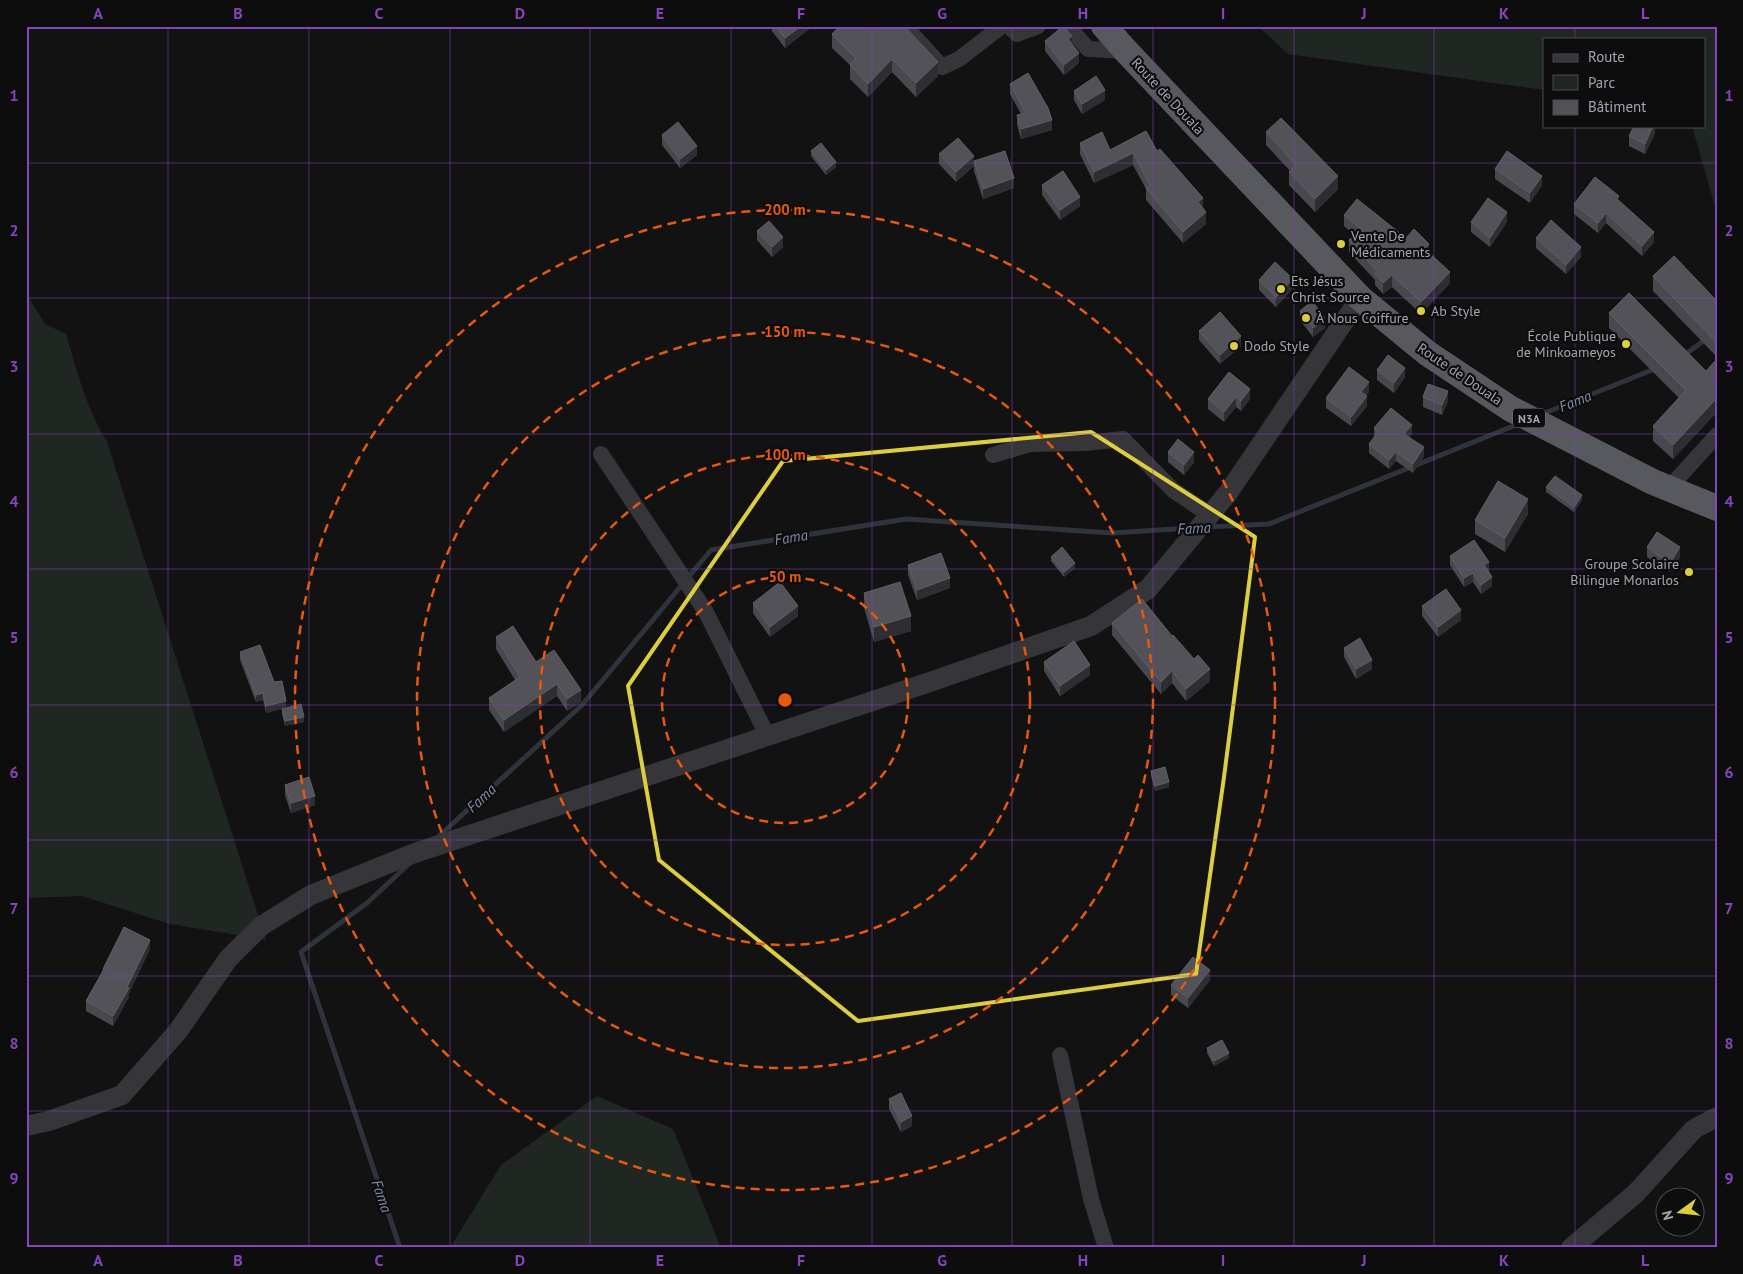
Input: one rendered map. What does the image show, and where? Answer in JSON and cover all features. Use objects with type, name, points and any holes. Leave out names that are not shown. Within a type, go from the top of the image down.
[{"type":"highway","name":"Route de Douala","points":[[1104,26],[1360,298],[1427,353],[1511,409],[1653,482],[1717,508]]},
{"type":"street","points":[[905,26],[942,67],[960,60],[1002,26]]},
{"type":"street","points":[[1009,26],[1017,34],[1038,26]]},
{"type":"street","points":[[1068,26],[1088,49],[1126,51]]},
{"type":"street","points":[[26,1126],[50,1121],[122,1095],[178,1031],[228,959],[261,926],[311,895],[412,854],[461,837],[768,737],[1091,626],[1148,589],[1210,515],[1228,493],[1360,298]]},
{"type":"street","points":[[1669,488],[1717,435]]},
{"type":"street","points":[[992,455],[1030,444],[1085,443],[1123,439],[1173,490],[1210,515]]},
{"type":"street","points":[[601,454],[706,612],[768,737]]},
{"type":"street","points":[[1060,1055],[1091,1199],[1106,1248]]},
{"type":"street","points":[[1571,1248],[1636,1193],[1694,1129],[1717,1117]]},
{"type":"highlighted area","points":[[1091,432],[1255,537],[1196,974],[858,1021],[659,860],[628,686],[783,461]]},
{"type":"green space","points":[[1258,26],[1717,26],[1717,214],[1693,128],[1706,128],[1706,38],[1543,38],[1543,90],[1288,54]]},
{"type":"green space","points":[[26,293],[45,324],[66,334],[88,403],[107,442],[266,940],[170,924],[82,896],[26,898]]},
{"type":"green space","points":[[597,1096],[673,1129],[721,1248],[450,1248],[501,1165]]},
{"type":"building","points":[[776,26],[801,26],[785,38]]},
{"type":"building","points":[[840,26],[904,26],[938,62],[916,83],[892,59],[868,84],[850,65],[856,58],[832,34]]},
{"type":"building","points":[[1063,26],[1072,36],[1068,39],[1079,53],[1064,65],[1045,41]]},
{"type":"building","points":[[1028,73],[1048,108],[1052,120],[1021,129],[1017,115],[1026,113],[1010,84]]},
{"type":"building","points":[[1096,76],[1105,90],[1082,104],[1074,91]]},
{"type":"building","points":[[1281,118],[1338,176],[1315,199],[1289,172],[1296,165],[1266,132]]},
{"type":"building","points":[[678,122],[697,146],[680,159],[662,135]]},
{"type":"building","points":[[1633,128],[1652,128],[1645,144],[1629,136]]},
{"type":"building","points":[[1146,131],[1157,151],[1160,149],[1203,198],[1198,202],[1206,212],[1183,232],[1146,188],[1150,185],[1133,153],[1094,172],[1080,143],[1102,132],[1110,150]]},
{"type":"building","points":[[958,138],[974,156],[956,172],[939,154]]},
{"type":"building","points":[[821,143],[836,162],[826,170],[811,151]]},
{"type":"building","points":[[1005,151],[1014,178],[983,189],[974,161]]},
{"type":"building","points":[[1507,151],[1542,176],[1530,193],[1495,169]]},
{"type":"building","points":[[1063,171],[1080,197],[1060,210],[1042,185]]},
{"type":"building","points":[[1595,177],[1619,196],[1617,199],[1654,232],[1642,246],[1606,213],[1598,223],[1574,204]]},
{"type":"building","points":[[1488,198],[1507,212],[1490,238],[1471,222]]},
{"type":"building","points":[[1357,199],[1406,238],[1414,229],[1429,244],[1425,249],[1450,272],[1421,302],[1392,275],[1383,283],[1375,274],[1377,271],[1349,240],[1361,229],[1344,215]]},
{"type":"building","points":[[1551,220],[1581,247],[1566,265],[1536,238]]},
{"type":"building","points":[[769,221],[783,237],[772,247],[757,231]]},
{"type":"building","points":[[1674,256],[1717,301],[1717,343],[1653,276]]},
{"type":"building","points":[[1275,262],[1293,279],[1276,297],[1259,280]]},
{"type":"building","points":[[1629,293],[1706,371],[1717,359],[1717,400],[1673,445],[1653,426],[1686,390],[1609,313]]},
{"type":"building","points":[[1312,301],[1325,318],[1313,328],[1300,311]]},
{"type":"building","points":[[1220,312],[1241,336],[1220,355],[1199,331]]},
{"type":"building","points":[[1388,355],[1405,368],[1394,383],[1377,370]]},
{"type":"building","points":[[1349,367],[1369,382],[1361,392],[1367,396],[1351,417],[1326,398]]},
{"type":"building","points":[[1229,372],[1250,389],[1241,401],[1236,397],[1224,412],[1208,399]]},
{"type":"building","points":[[1428,384],[1448,391],[1442,405],[1423,397]]},
{"type":"building","points":[[1391,408],[1412,425],[1404,434],[1424,447],[1413,464],[1396,452],[1389,460],[1369,444],[1378,432],[1374,428]]},
{"type":"building","points":[[1178,439],[1194,452],[1184,465],[1168,452]]},
{"type":"building","points":[[1555,476],[1582,495],[1574,507],[1546,487]]},
{"type":"building","points":[[1498,481],[1528,499],[1505,538],[1475,520]]},
{"type":"building","points":[[1657,532],[1680,547],[1670,563],[1647,547]]},
{"type":"building","points":[[1474,540],[1489,562],[1484,565],[1492,577],[1481,585],[1473,573],[1464,578],[1450,556]]},
{"type":"building","points":[[1062,547],[1075,563],[1064,572],[1051,557]]},
{"type":"building","points":[[941,553],[950,578],[917,590],[908,565]]},
{"type":"building","points":[[780,582],[798,606],[770,627],[753,603]]},
{"type":"building","points":[[900,582],[911,616],[874,627],[864,593]]},
{"type":"building","points":[[1446,589],[1461,610],[1438,627],[1422,606]]},
{"type":"building","points":[[1142,599],[1172,636],[1194,659],[1198,655],[1210,669],[1186,689],[1172,671],[1161,682],[1112,623]]},
{"type":"building","points":[[513,626],[536,662],[554,650],[581,690],[567,699],[557,684],[504,720],[489,698],[520,677],[496,637]]},
{"type":"building","points":[[1360,638],[1372,660],[1356,669],[1344,648]]},
{"type":"building","points":[[1074,641],[1090,665],[1060,686],[1044,662]]},
{"type":"building","points":[[260,645],[274,682],[282,681],[286,701],[266,706],[263,693],[256,695],[240,652]]},
{"type":"building","points":[[301,704],[304,717],[285,721],[282,709]]},
{"type":"building","points":[[1165,767],[1169,782],[1155,786],[1151,771]]},
{"type":"building","points":[[309,777],[315,796],[291,803],[285,785]]},
{"type":"building","points":[[124,927],[150,940],[127,987],[129,988],[113,1016],[86,1001]]},
{"type":"building","points":[[1193,957],[1210,970],[1188,998],[1171,985]]},
{"type":"building","points":[[1222,1040],[1229,1053],[1214,1061],[1207,1048]]},
{"type":"building","points":[[901,1093],[912,1116],[901,1122],[889,1099]]},
{"type":"waterway","name":"Fama","points":[[1683,356],[1717,331]]},
{"type":"waterway","name":"Fama","points":[[1540,415],[1657,368]]},
{"type":"waterway","name":"Fama","points":[[1206,527],[1269,524],[1521,423]]},
{"type":"waterway","name":"Fama","points":[[438,837],[582,705],[711,550],[906,519],[1112,533],[1190,528]]},
{"type":"waterway","name":"Fama","points":[[400,1248],[301,952],[367,903],[410,863]]},
{"type":"place","name":"Vente De Médicaments","points":[[1341,244]]},
{"type":"place","name":"Ets Jésus Christ Source","points":[[1281,289]]},
{"type":"place","name":"Ab Style","points":[[1421,311]]},
{"type":"place","name":"À Nous Coiffure","points":[[1306,318]]},
{"type":"place","name":"École Publique de Minkoameyos","points":[[1626,344]]},
{"type":"place","name":"Dodo Style","points":[[1234,346]]},
{"type":"place","name":"Groupe Scolaire Bilingue Monarlos","points":[[1689,572]]}]
